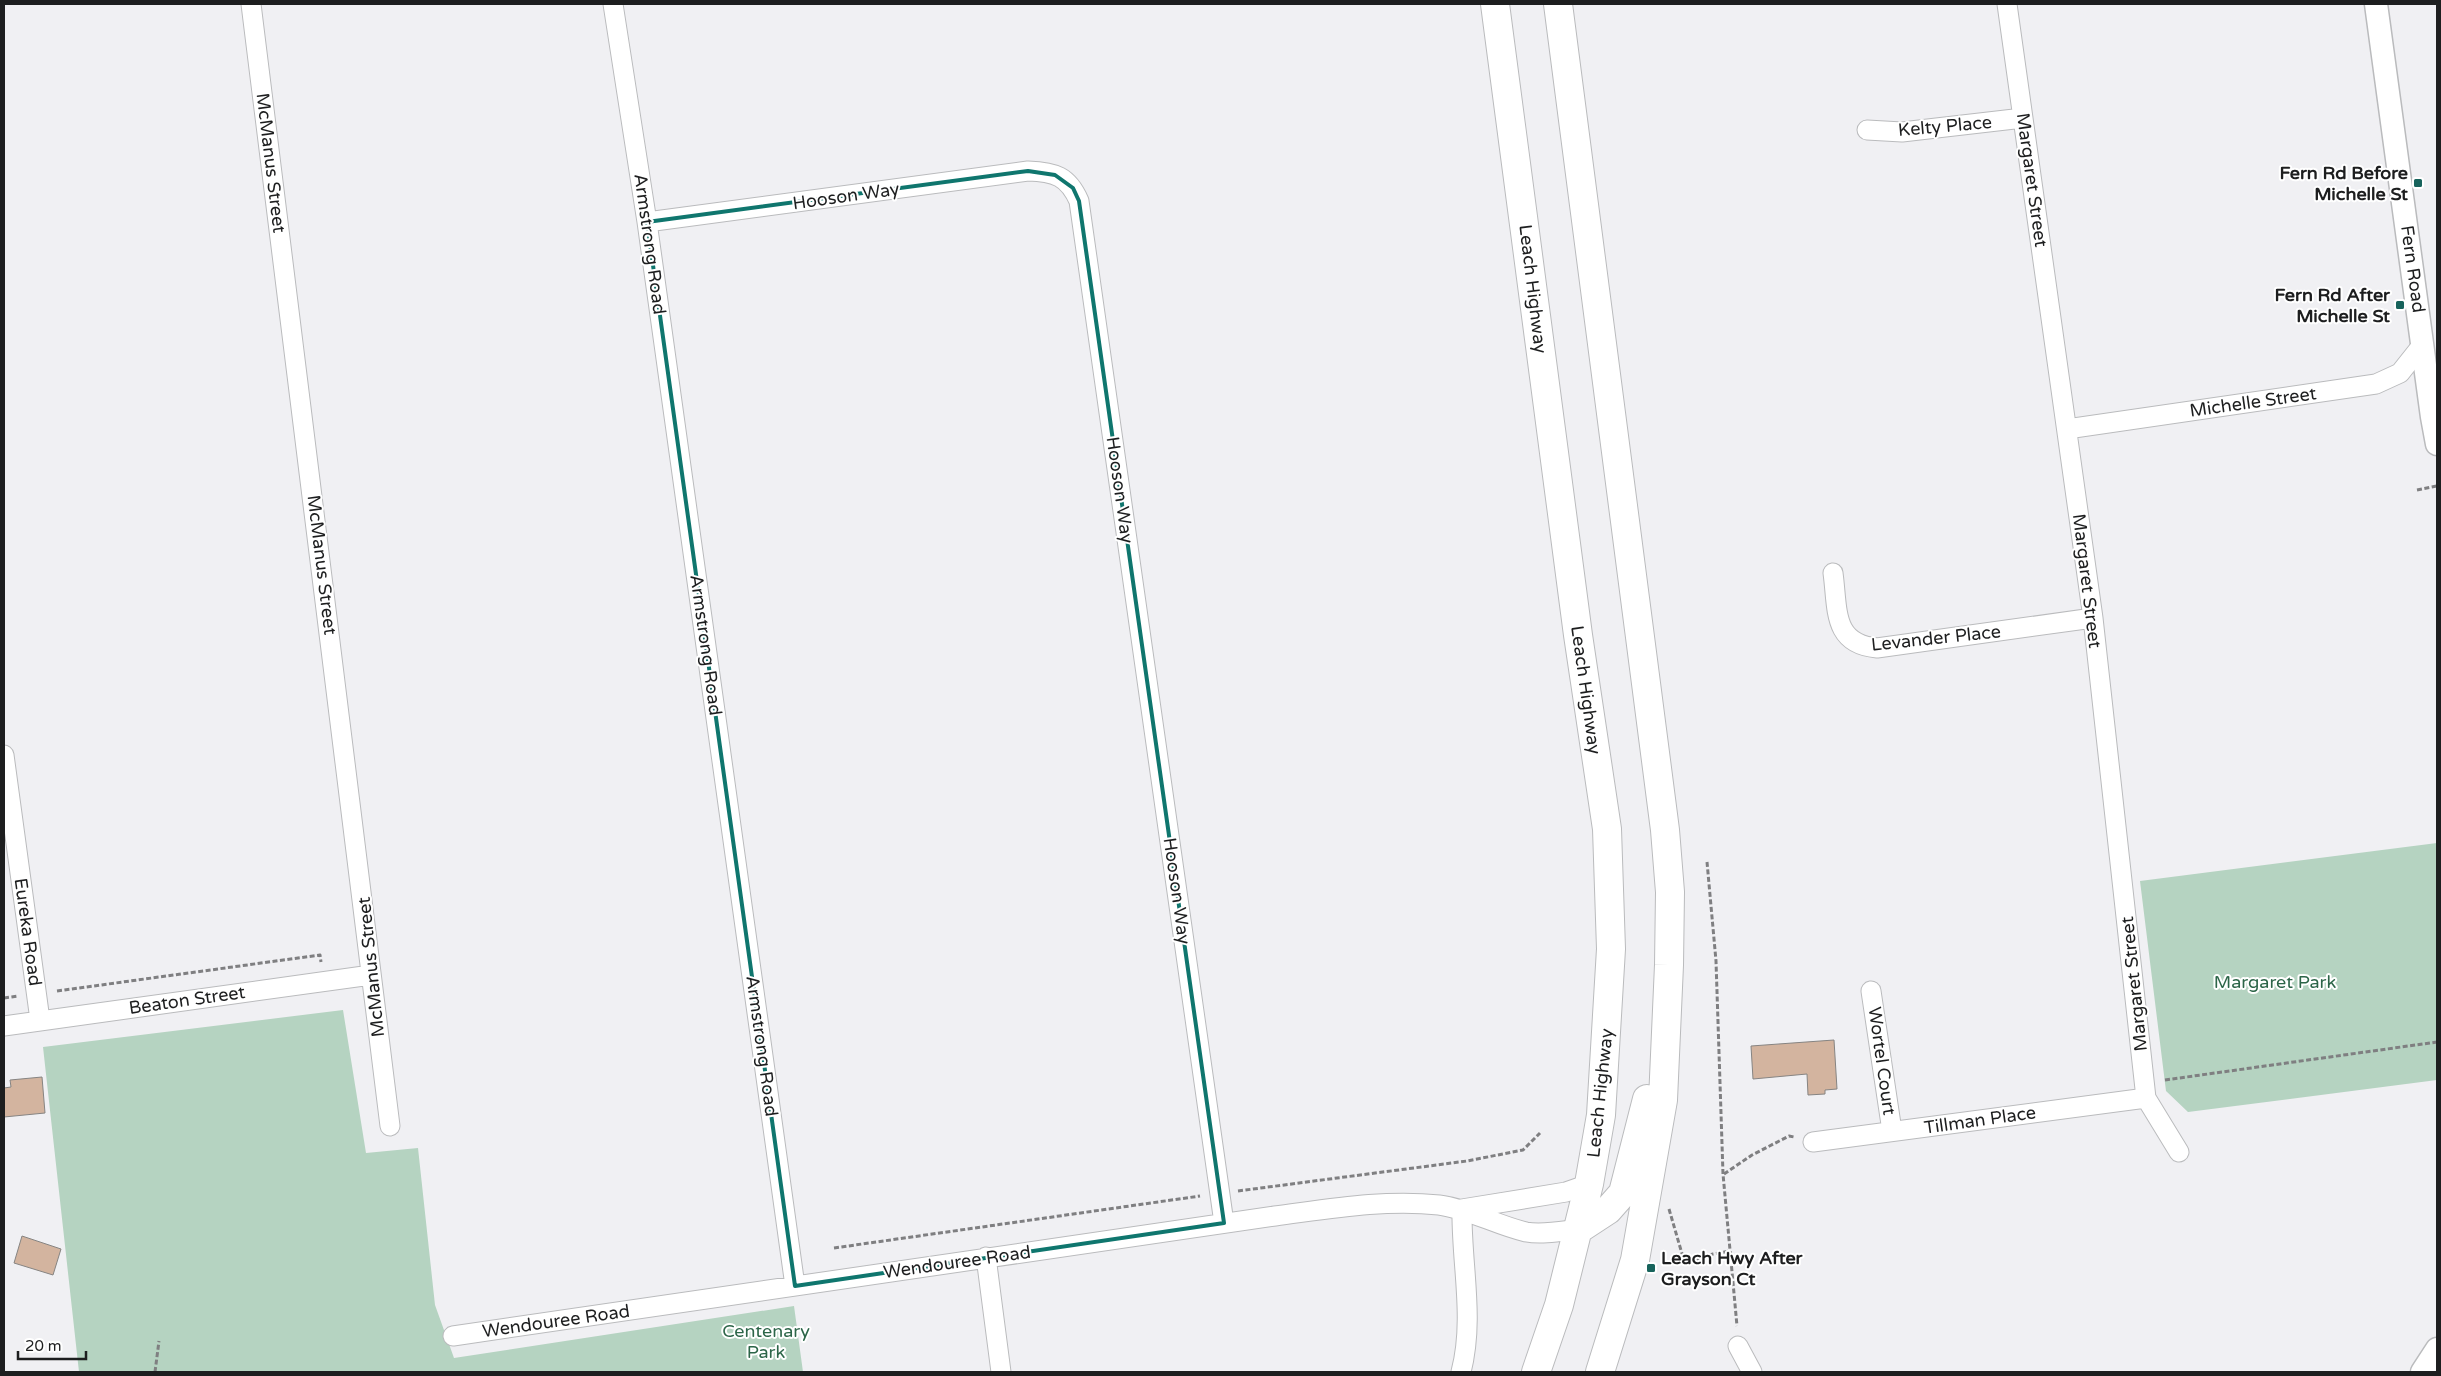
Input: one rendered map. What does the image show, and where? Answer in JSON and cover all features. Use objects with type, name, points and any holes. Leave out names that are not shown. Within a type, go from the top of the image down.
[{"type":"highway","name":"Leach Highway","points":[[1495,4],[1578,636],[1607,829],[1611,949],[1601,1115],[1589,1184],[1559,1305],[1536,1372]]},
{"type":"highway","points":[[1558,4],[1665,830],[1670,892],[1670,965],[1667,989],[1648,1094],[1623,1193],[1608,1210],[1579,1229]]},
{"type":"highway","points":[[1600,1372],[1635,1260],[1646,1204],[1663,1100],[1667,989]]},
{"type":"street","name":"McManus Street","points":[[252,4],[390,1126]]},
{"type":"street","name":"Armstrong Road","points":[[613,4],[647,222],[795,1286]]},
{"type":"street","name":"Margaret Street","points":[[2007,4],[2093,618],[2145,1090],[2179,1152]]},
{"type":"street","name":"Fern Road","points":[[2376,4],[2437,444]]},
{"type":"street","name":"Kelty Place","points":[[1867,130],[1902,132],[2023,118]]},
{"type":"street","name":"Hooson Way","points":[[647,222],[1028,171],[1054,174],[1064,178],[1073,188],[1079,201],[1224,1223]]},
{"type":"street","name":"Michelle Street","points":[[2067,429],[2376,384],[2400,373],[2423,344]]},
{"type":"street","name":"Levander Place","points":[[1833,573],[1841,627],[1850,640],[1866,647],[1877,648],[2093,618]]},
{"type":"street","name":"Eureka Road","points":[[4,755],[40,1020]]},
{"type":"street","name":"Beaton Street","points":[[4,1026],[371,975]]},
{"type":"street","name":"Wortel Court","points":[[1871,991],[1892,1131]]},
{"type":"street","name":"Tillman Place","points":[[1813,1142],[2145,1090]]},
{"type":"street","name":"Wendouree Road","points":[[1462,1209],[1566,1192],[1589,1184]]},
{"type":"street","name":"Wendouree Road","points":[[453,1336],[986,1257],[1377,1203],[1437,1205],[1462,1209],[1491,1221],[1527,1232],[1554,1233],[1579,1229]]},
{"type":"street","points":[[1461,1372],[1468,1304],[1462,1209]]},
{"type":"street","points":[[986,1257],[1001,1372]]},
{"type":"street","points":[[1738,1346],[1752,1372]]},
{"type":"street","points":[[2425,1371],[2437,1349]]},
{"type":"path","points":[[2418,490],[2437,486]]},
{"type":"path","points":[[1707,862],[1716,961],[1723,1174],[1737,1312],[1738,1346]]},
{"type":"path","points":[[4,998],[320,954],[324,981]]},
{"type":"path","points":[[2145,1090],[2437,1042]]},
{"type":"path","points":[[834,1248],[1467,1160],[1523,1150],[1540,1133]]},
{"type":"path","points":[[1723,1174],[1752,1155],[1789,1136],[1813,1142]]},
{"type":"path","points":[[1664,1215],[1666,1206],[1671,1211],[1685,1264],[1713,1254],[1730,1251]]},
{"type":"path","points":[[155,1372],[159,1341]]},
{"type":"highlighted area","points":[[1028,171],[1055,175],[1073,188],[1079,201],[1224,1223],[795,1286],[647,222]]},
{"type":"green space","name":"Margaret Park","points":[[2437,843],[2437,1080],[2188,1112],[2166,1091],[2140,881]]},
{"type":"green space","name":"Centenary Park","points":[[343,1010],[366,1153],[418,1148],[435,1305],[454,1358],[794,1306],[803,1372],[79,1372],[43,1047]]},
{"type":"building","points":[[1834,1040],[1837,1089],[1825,1090],[1825,1094],[1808,1095],[1807,1074],[1753,1079],[1751,1046]]},
{"type":"building","points":[[42,1077],[45,1113],[4,1117],[4,1088],[11,1087],[10,1080]]},
{"type":"building","points":[[22,1236],[61,1249],[53,1275],[14,1263]]},
{"type":"place","name":"Fern Rd Before Michelle St","points":[[2418,183]]},
{"type":"place","name":"Fern Rd After Michelle St","points":[[2400,305]]},
{"type":"place","name":"Leach Hwy After Grayson Ct","points":[[1651,1268]]}]
